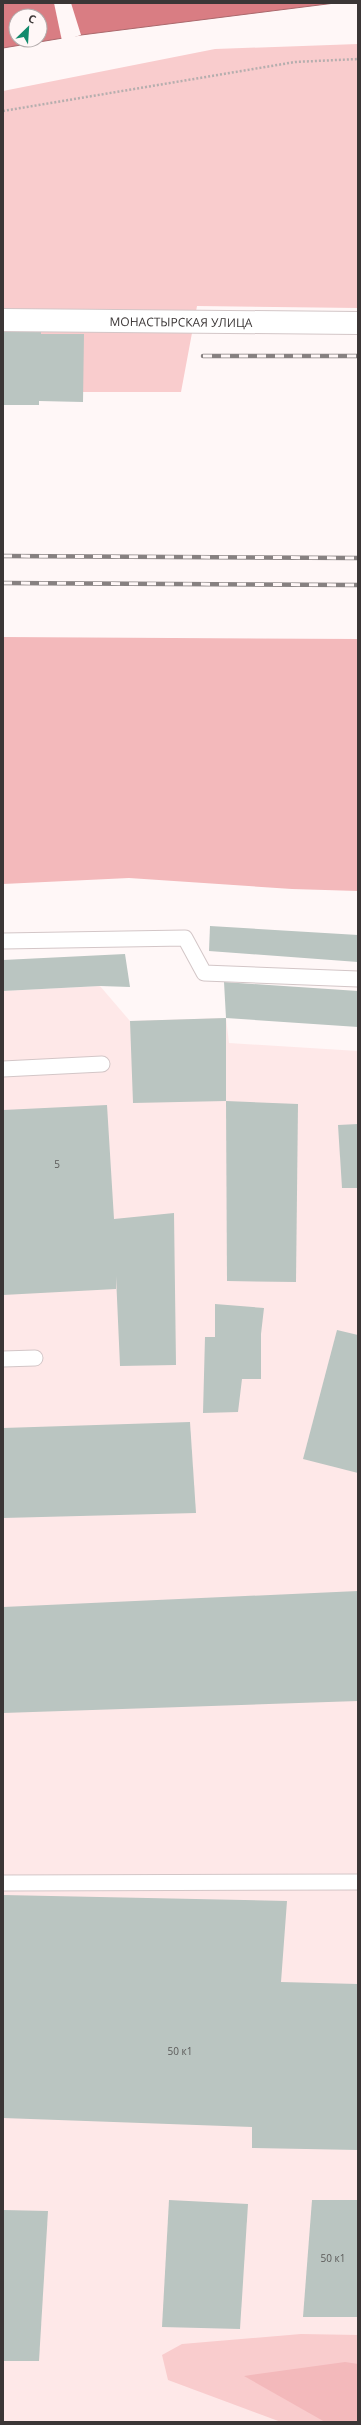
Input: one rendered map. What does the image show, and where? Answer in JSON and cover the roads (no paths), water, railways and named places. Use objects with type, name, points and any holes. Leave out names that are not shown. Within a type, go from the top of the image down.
[{"type":"street","name":"МОНАСТЫРСКАЯ УЛИЦА","points":[[3,320],[358,323]]},
{"type":"lane","points":[[3,941],[185,938],[204,973],[358,979]]},
{"type":"lane","points":[[3,1069],[102,1064]]},
{"type":"lane","points":[[3,1359],[35,1358]]},
{"type":"lane","points":[[3,1883],[358,1882]]},
{"type":"railway","points":[[203,356],[358,356]]},
{"type":"railway","points":[[3,556],[358,558]]},
{"type":"railway","points":[[3,583],[358,585]]}]
